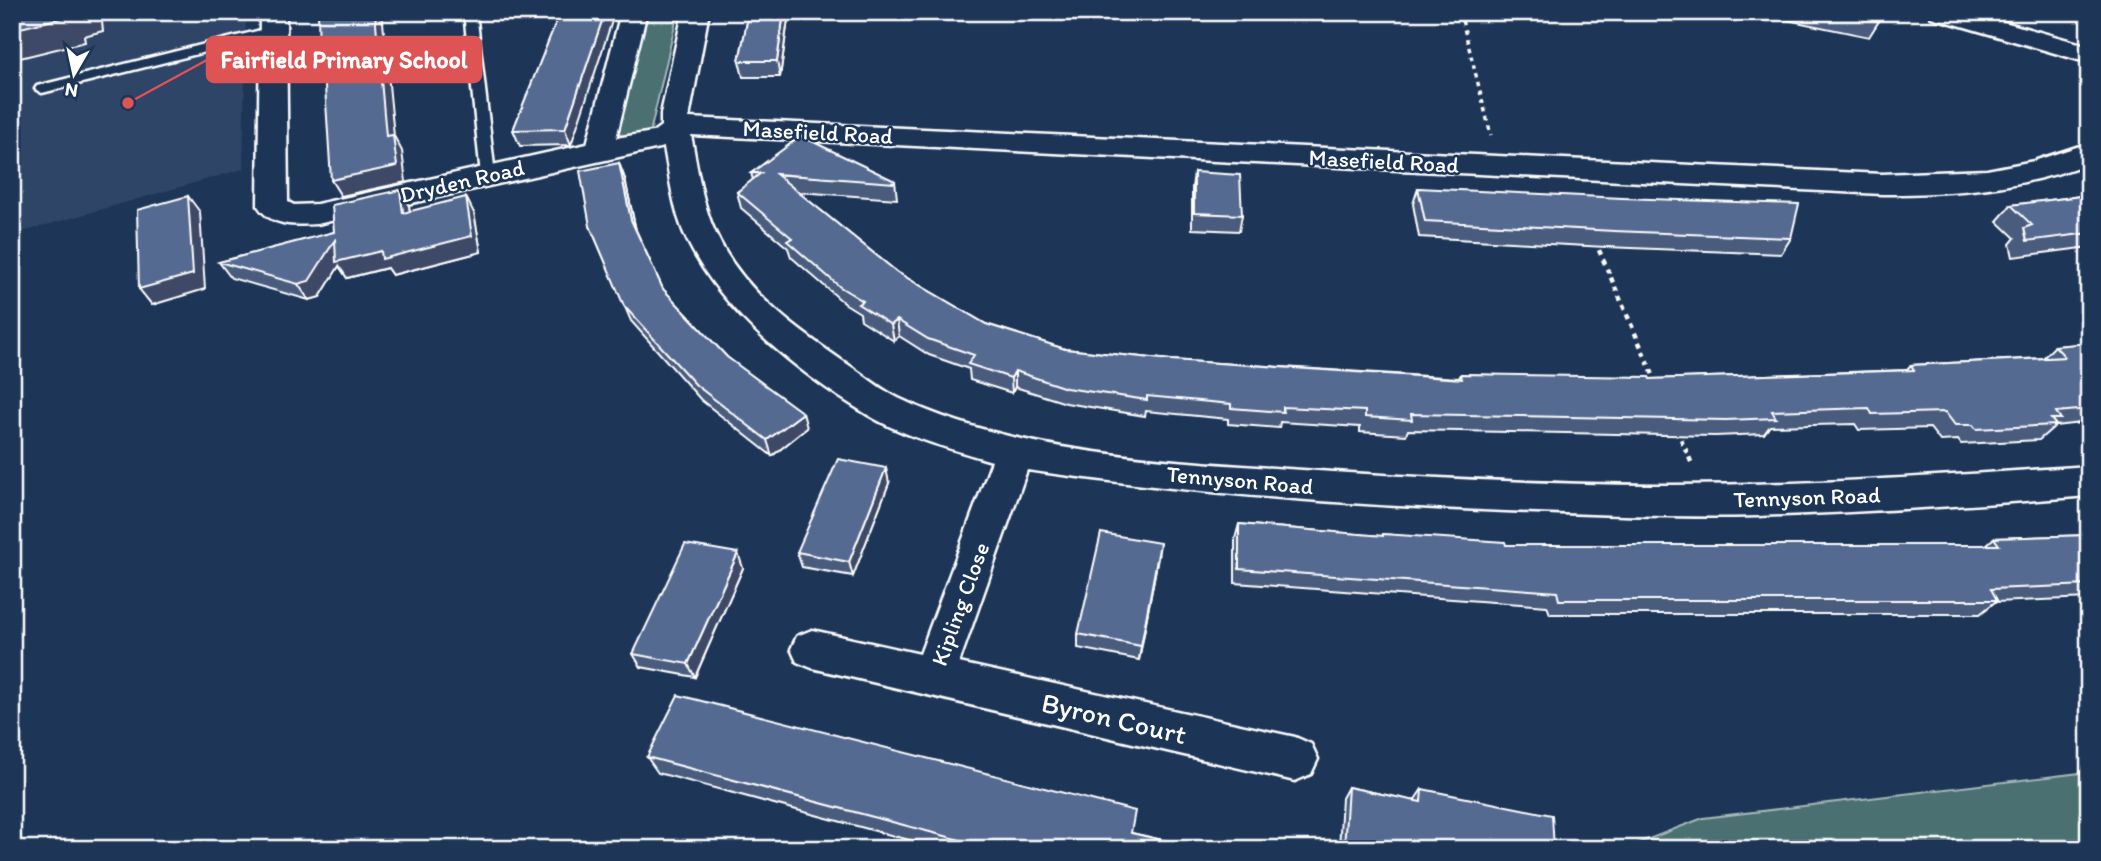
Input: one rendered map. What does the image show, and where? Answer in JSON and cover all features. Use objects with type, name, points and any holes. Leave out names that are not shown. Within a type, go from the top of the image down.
[{"type":"street","points":[[602,150],[601,138],[634,12]]},
{"type":"street","name":"Tennyson Road","points":[[696,12],[675,114],[675,129],[691,210],[702,239],[717,265],[746,301],[789,342],[882,407],[951,435],[1014,453],[1144,472],[1320,487],[1611,499],[1708,501],[1940,492],[2089,481]]},
{"type":"street","points":[[1940,12],[2089,55]]},
{"type":"street","name":"Dryden Road","points":[[273,21],[273,206],[288,215],[317,214],[662,139],[675,129]]},
{"type":"street","name":"Masefield Road","points":[[675,129],[720,128],[1943,185],[2028,173],[2062,164],[2089,152]]},
{"type":"street","name":"Kipling Close","points":[[812,649],[933,677],[1014,453]]},
{"type":"street","name":"Byron Court","points":[[933,677],[1295,760]]},
{"type":"lane","points":[[470,12],[488,175]]},
{"type":"lane","points":[[42,89],[273,21]]},
{"type":"path","points":[[1460,12],[1498,166]]},
{"type":"path","points":[[1591,233],[1658,386]]},
{"type":"path","points":[[1674,424],[1708,501]]},
{"type":"shaded area","points":[[12,12],[246,12],[243,169],[12,235]]},
{"type":"green space","points":[[644,12],[678,12],[650,133],[622,136],[615,131]]},
{"type":"green space","points":[[2089,772],[2089,849],[1623,849],[1703,818]]},
{"type":"building","points":[[12,12],[66,12],[66,17],[12,30]]},
{"type":"building","points":[[318,12],[375,12],[386,136],[393,135],[397,166],[331,180],[323,55],[319,56]]},
{"type":"building","points":[[560,12],[605,12],[565,129],[513,130]]},
{"type":"building","points":[[749,12],[784,12],[777,61],[739,61]]},
{"type":"building","points":[[1834,12],[1881,12],[1879,21]]},
{"type":"building","points":[[801,136],[895,181],[776,174],[897,272],[986,324],[1065,349],[1171,360],[1462,379],[1461,374],[1650,379],[1914,370],[1911,365],[2065,357],[2055,346],[2089,343],[2089,409],[2056,412],[2061,419],[2051,419],[2056,425],[1976,429],[1973,425],[1955,425],[1945,412],[1872,414],[1869,408],[1772,411],[1776,418],[1726,420],[1411,414],[1412,420],[1365,417],[1365,411],[1283,407],[1283,412],[1231,408],[1231,404],[1147,396],[1147,400],[1066,388],[1015,371],[1011,378],[968,364],[974,355],[928,339],[897,320],[891,325],[858,304],[863,301],[840,287],[787,241],[792,238],[737,192],[761,173],[751,173]]},
{"type":"building","points":[[619,163],[631,220],[663,289],[727,357],[803,413],[767,440],[696,385],[624,306],[590,226],[580,171]]},
{"type":"building","points":[[1194,172],[1240,175],[1242,215],[1194,213]]},
{"type":"building","points":[[1418,188],[1799,204],[1791,238],[1614,231],[1425,221]]},
{"type":"building","points":[[400,190],[403,213],[466,197],[472,236],[382,259],[381,251],[336,262],[335,240],[309,281],[298,284],[219,262],[334,232],[332,205]]},
{"type":"building","points":[[2089,195],[2089,233],[2027,241],[2024,228],[2032,225],[2011,205]]},
{"type":"building","points":[[188,196],[193,274],[139,289],[137,210]]},
{"type":"building","points":[[838,459],[886,468],[849,562],[797,552]]},
{"type":"building","points":[[1239,524],[1383,536],[1505,542],[1506,545],[1999,545],[1994,538],[2089,535],[2089,585],[1991,589],[1997,600],[1559,600],[1557,592],[1239,569]]},
{"type":"building","points":[[1101,533],[1160,543],[1141,646],[1078,634]]},
{"type":"building","points":[[685,544],[738,553],[688,664],[633,654]]},
{"type":"building","points":[[678,695],[1135,811],[1131,833],[1202,849],[994,849],[647,757]]},
{"type":"building","points":[[1348,787],[1421,802],[1422,789],[1552,815],[1554,849],[1493,849],[1465,843],[1465,849],[1344,849]]},
{"type":"place","name":"Fairfield Primary School","points":[[128,103]]}]
